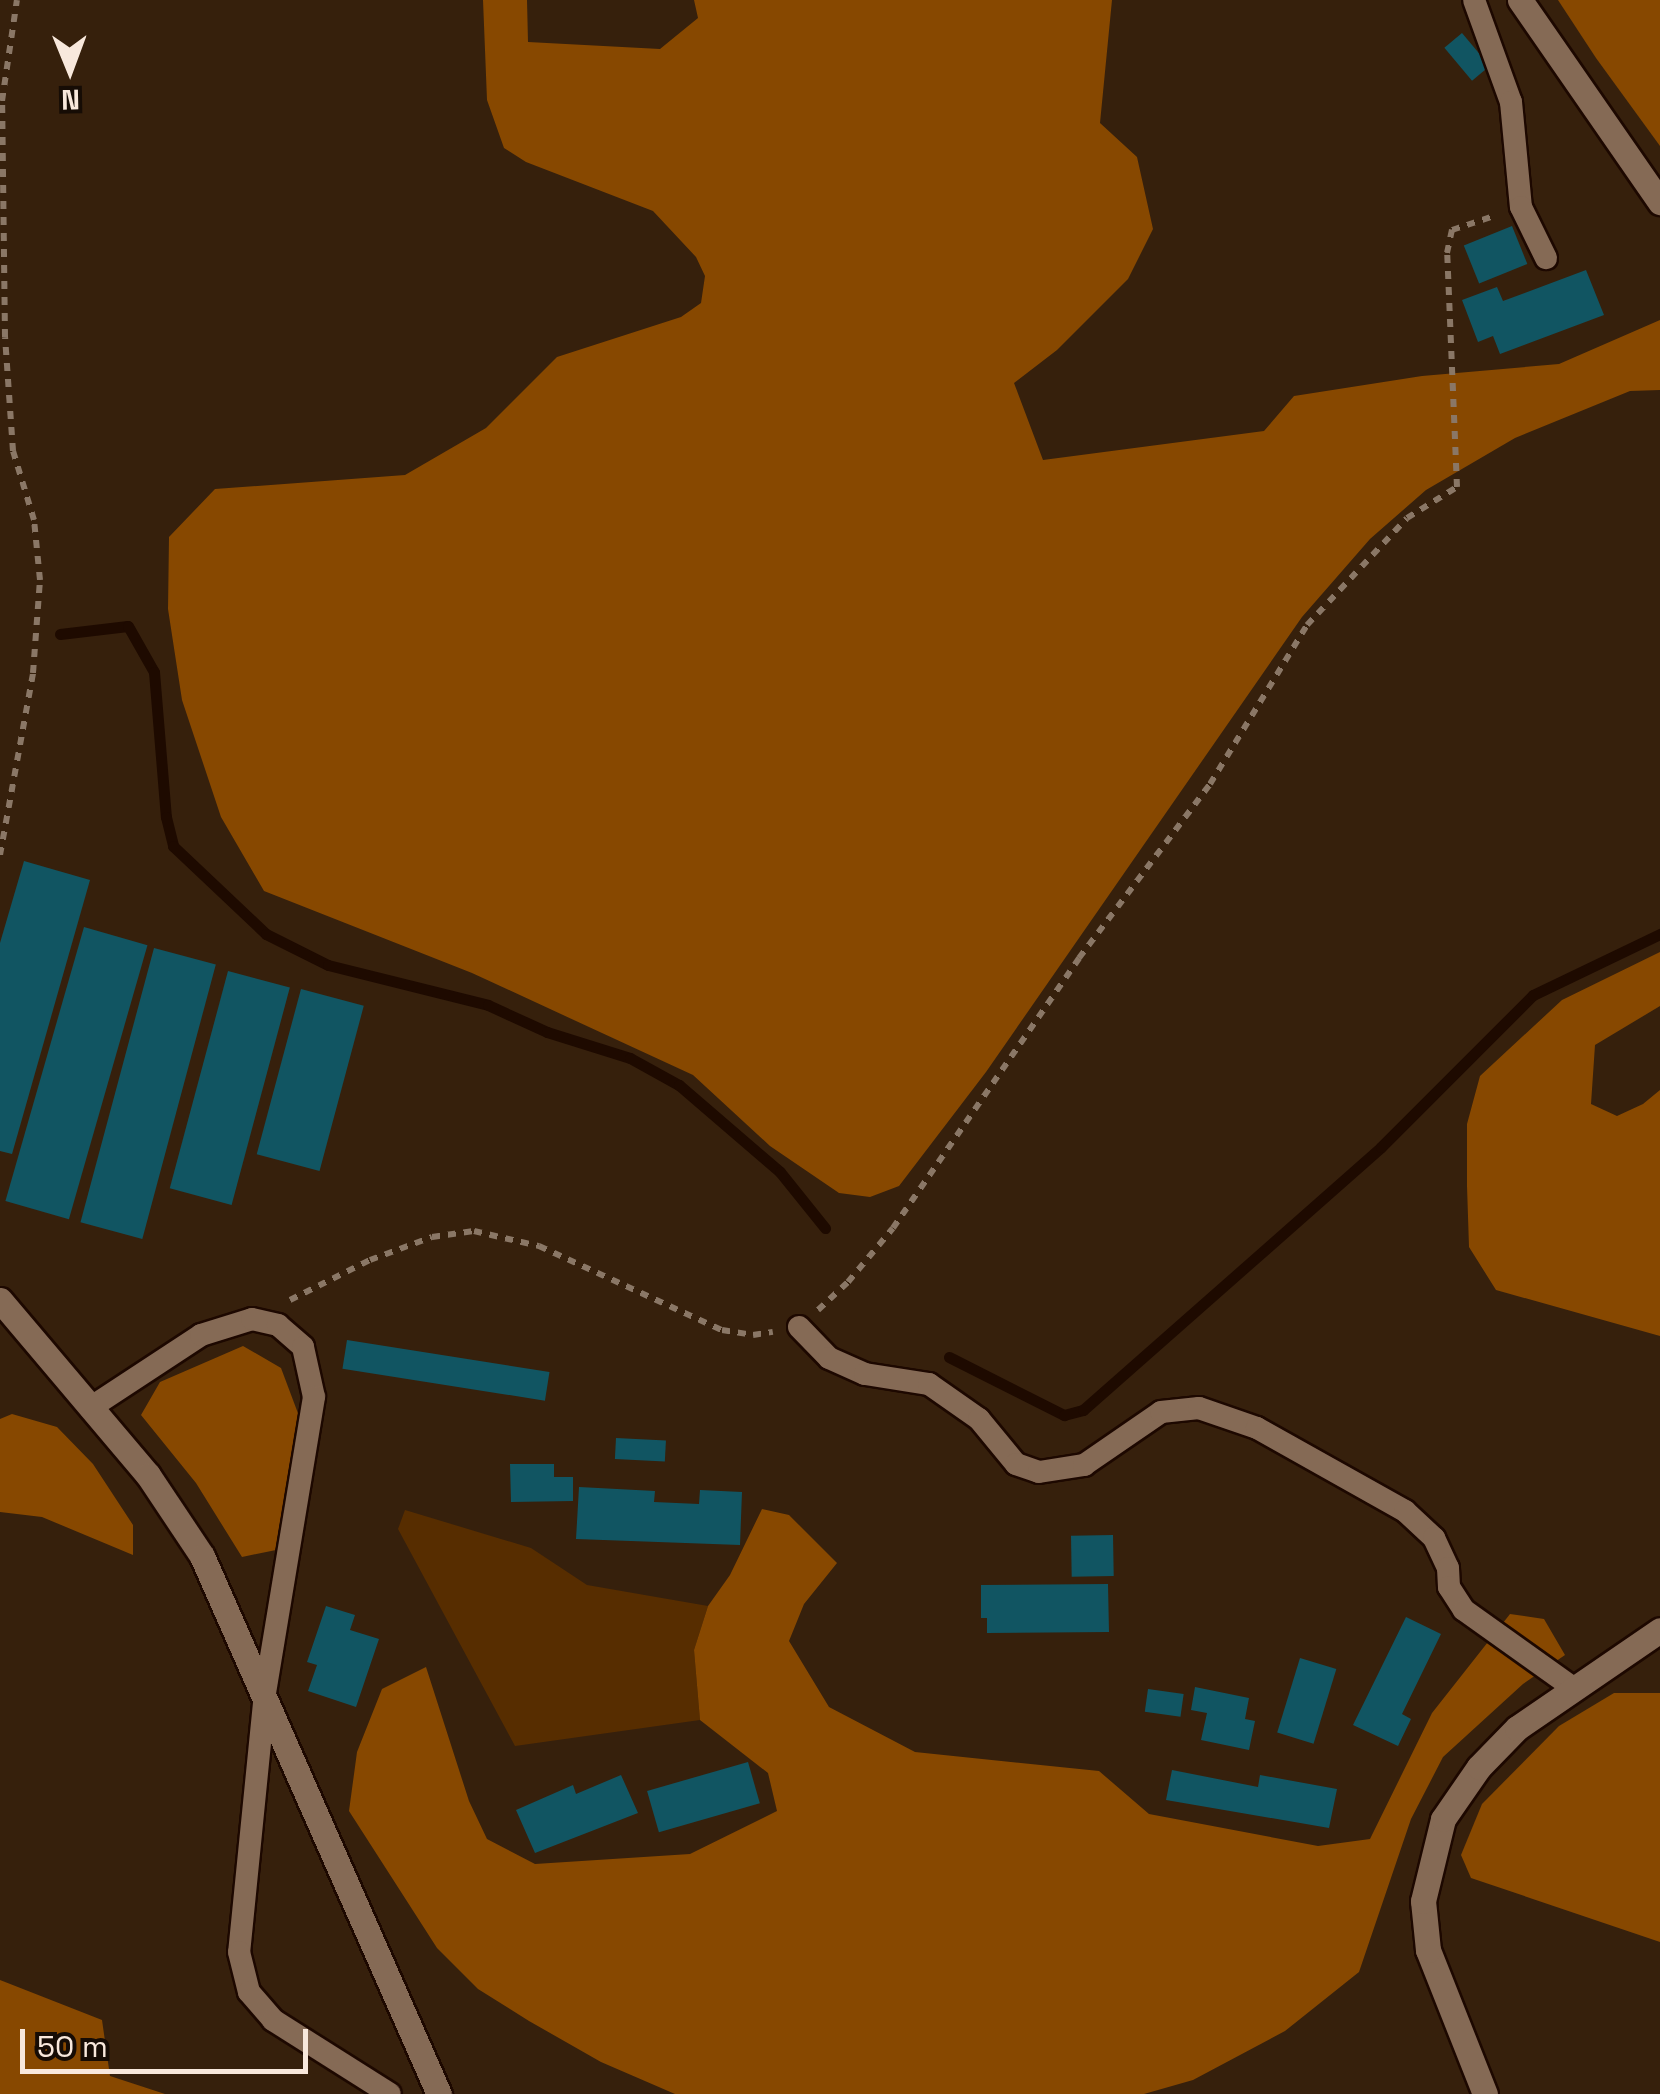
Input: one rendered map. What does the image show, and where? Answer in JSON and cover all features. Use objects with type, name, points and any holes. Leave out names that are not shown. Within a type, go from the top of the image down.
[{"type":"street","points":[[1520,0],[1660,202]]},
{"type":"street","points":[[0,1300],[148,1475],[202,1556],[439,2094]]},
{"type":"street","points":[[1485,2094],[1428,1950],[1423,1901],[1443,1819],[1478,1767],[1518,1728],[1572,1687],[1660,1630]]},
{"type":"lane","points":[[1474,0],[1511,102],[1522,207],[1546,258]]},
{"type":"lane","points":[[90,1408],[136,1374],[201,1335],[252,1319],[278,1325],[302,1347],[314,1397],[265,1692],[239,1952],[248,1992],[272,2020],[390,2094]]},
{"type":"lane","points":[[800,1327],[829,1358],[866,1374],[929,1384],[979,1419],[1016,1464],[1039,1472],[1084,1464],[1161,1412],[1198,1408],[1257,1428],[1405,1512],[1434,1538],[1448,1568],[1449,1588],[1464,1610],[1572,1687]]},
{"type":"path","points":[[0,855],[33,673],[40,580],[34,520],[13,451],[5,336],[2,101],[17,0]]},
{"type":"path","points":[[252,1319],[370,1260],[432,1236],[474,1231],[539,1246],[722,1330],[753,1335],[800,1327],[848,1282],[893,1228],[1079,958],[1210,784],[1307,625],[1406,518],[1457,486],[1447,252],[1452,230],[1522,207]]},
{"type":"shaded area","points":[[483,0],[527,0],[528,42],[660,49],[698,18],[694,0],[1112,0],[1100,123],[1137,157],[1153,229],[1128,279],[1057,350],[1014,383],[1043,460],[1264,431],[1294,396],[1422,376],[1559,364],[1660,320],[1660,390],[1630,391],[1515,438],[1426,490],[1370,539],[1302,617],[986,1072],[899,1186],[870,1197],[839,1193],[770,1146],[693,1075],[472,973],[264,891],[221,817],[182,700],[168,609],[169,537],[215,489],[405,475],[486,428],[557,357],[681,317],[701,303],[705,276],[696,257],[653,211],[526,162],[504,148],[487,100]]},
{"type":"shaded area","points":[[1558,0],[1660,0],[1660,146],[1596,58]]},
{"type":"shaded area","points":[[1660,952],[1660,1006],[1595,1045],[1591,1104],[1617,1116],[1643,1104],[1660,1090],[1660,1336],[1496,1290],[1469,1247],[1467,1124],[1480,1076],[1562,1000]]},
{"type":"shaded area","points":[[243,1346],[281,1368],[299,1416],[276,1550],[242,1557],[196,1483],[141,1415],[160,1382]]},
{"type":"shaded area","points":[[12,1414],[57,1427],[93,1464],[133,1525],[133,1555],[42,1517],[0,1512],[0,1419]]},
{"type":"shaded area","points":[[762,1509],[789,1515],[837,1563],[804,1604],[789,1641],[829,1707],[915,1752],[1099,1771],[1149,1814],[1318,1846],[1370,1839],[1432,1713],[1510,1614],[1544,1619],[1565,1655],[1523,1684],[1443,1757],[1411,1819],[1359,1972],[1285,2031],[1193,2080],[1144,2094],[675,2094],[601,2062],[529,2021],[478,1989],[437,1948],[349,1811],[357,1752],[382,1689],[426,1667],[469,1801],[487,1839],[535,1864],[690,1854],[777,1811],[768,1773],[700,1720],[694,1650],[708,1606],[730,1575]]},
{"type":"shaded area","points":[[405,1510],[531,1548],[587,1585],[708,1606],[694,1650],[700,1720],[515,1746],[398,1529]]},
{"type":"shaded area","points":[[1614,1693],[1660,1693],[1660,1942],[1471,1878],[1461,1855],[1482,1804],[1559,1726]]},
{"type":"shaded area","points":[[0,1980],[102,2020],[110,2076],[165,2094],[0,2094]]},
{"type":"building","points":[[1462,33],[1490,66],[1472,81],[1444,48]]},
{"type":"building","points":[[1512,226],[1527,264],[1479,283],[1464,245]]},
{"type":"building","points":[[1586,270],[1604,315],[1500,354],[1493,336],[1478,342],[1462,300],[1497,287],[1503,301]]},
{"type":"building","points":[[24,861],[90,880],[12,1154],[0,1151],[0,943]]},
{"type":"building","points":[[84,927],[147,945],[69,1219],[5,1201]]},
{"type":"building","points":[[154,948],[216,965],[142,1239],[80,1222]]},
{"type":"building","points":[[228,971],[290,988],[232,1205],[170,1188]]},
{"type":"building","points":[[301,989],[364,1006],[320,1171],[257,1154]]},
{"type":"building","points":[[347,1340],[549,1372],[545,1401],[342,1369]]},
{"type":"building","points":[[616,1438],[666,1441],[665,1462],[615,1459]]},
{"type":"building","points":[[510,1464],[554,1464],[554,1477],[573,1477],[573,1501],[511,1502]]},
{"type":"building","points":[[579,1487],[655,1491],[654,1502],[699,1504],[700,1490],[742,1492],[740,1545],[576,1539]]},
{"type":"building","points":[[1113,1535],[1114,1576],[1072,1577],[1071,1536]]},
{"type":"building","points":[[1108,1584],[1109,1632],[987,1633],[987,1618],[981,1618],[981,1585]]},
{"type":"building","points":[[326,1606],[355,1615],[350,1630],[379,1639],[356,1707],[308,1691],[317,1665],[307,1662]]},
{"type":"building","points":[[1406,1617],[1441,1634],[1402,1714],[1411,1719],[1398,1746],[1353,1725]]},
{"type":"building","points":[[1300,1658],[1336,1669],[1314,1744],[1277,1733]]},
{"type":"building","points":[[1195,1687],[1249,1698],[1245,1719],[1255,1721],[1249,1750],[1201,1740],[1207,1713],[1191,1710]]},
{"type":"building","points":[[1148,1689],[1184,1694],[1180,1717],[1145,1712]]},
{"type":"building","points":[[748,1762],[760,1803],[659,1832],[647,1791]]},
{"type":"building","points":[[1172,1770],[1258,1787],[1260,1775],[1337,1789],[1329,1828],[1166,1800]]},
{"type":"building","points":[[621,1775],[638,1813],[535,1853],[516,1810],[573,1785],[576,1794]]},
{"type":"waterway","points":[[60,634],[128,626],[154,672],[166,817],[173,846],[266,934],[328,965],[488,1005],[547,1032],[630,1058],[679,1085],[780,1172],[825,1228]]},
{"type":"waterway","points":[[949,1357],[1064,1415],[1083,1410],[1381,1147],[1533,995],[1660,934]]}]
